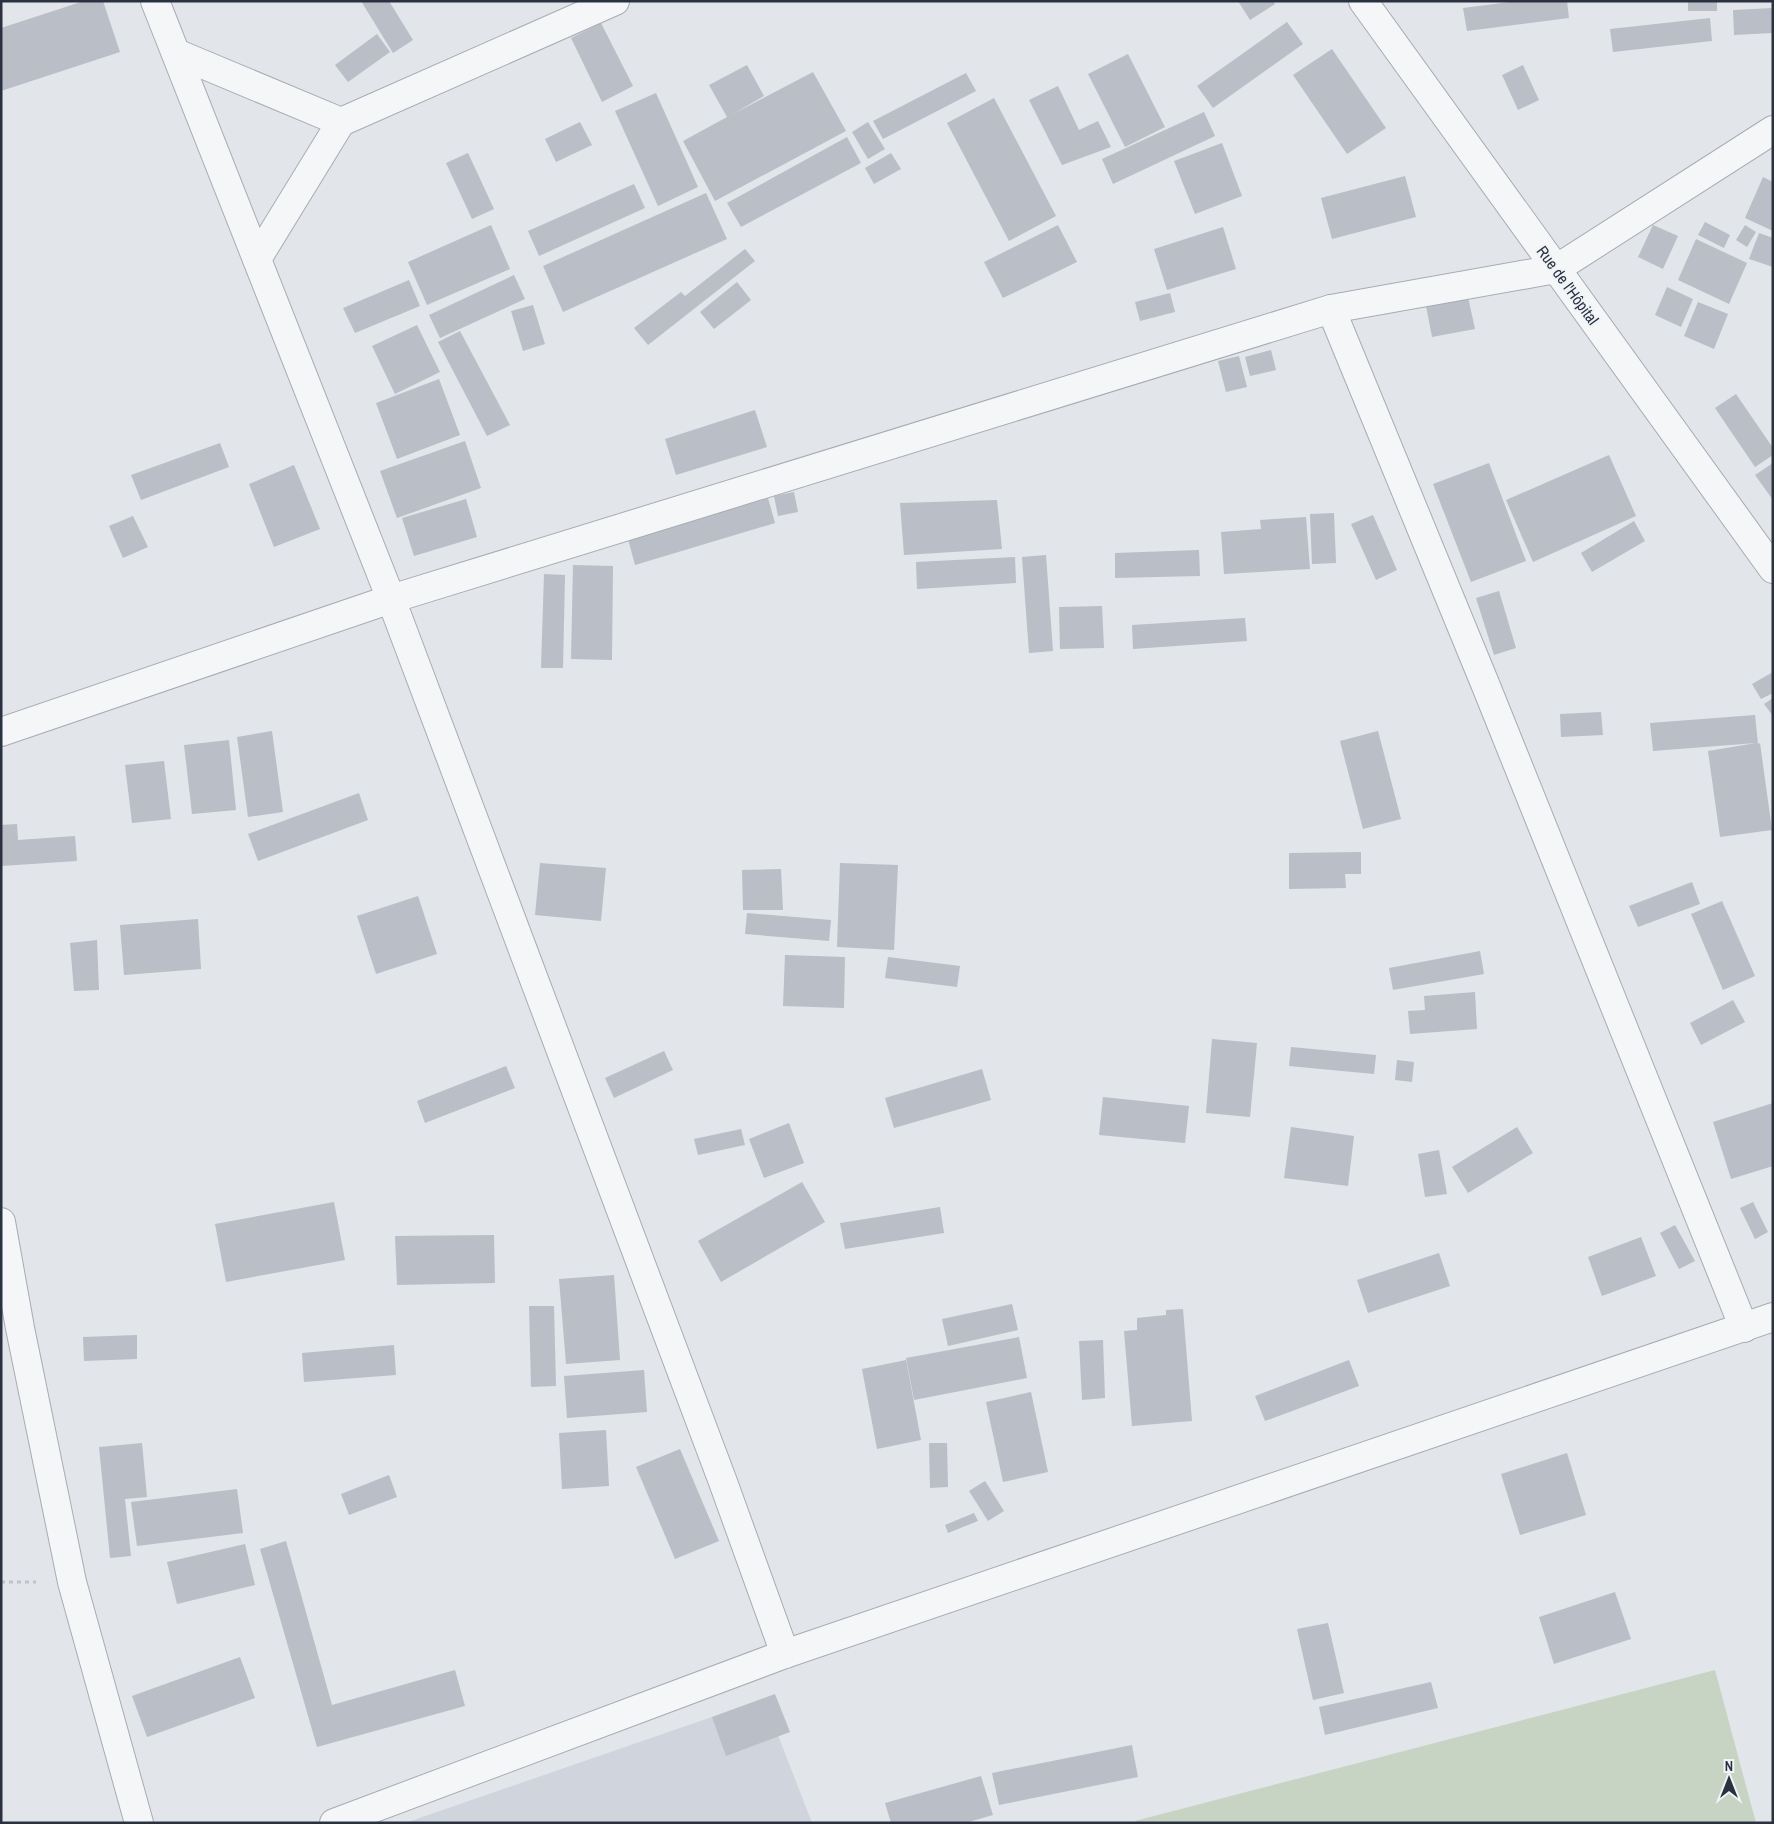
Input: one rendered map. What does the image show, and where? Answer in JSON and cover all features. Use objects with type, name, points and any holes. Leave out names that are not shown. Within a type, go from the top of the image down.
[{"type":"street","points":[[155,1],[391,599],[723,1482],[785,1654]]},
{"type":"street","points":[[257,259],[341,122],[615,1]]},
{"type":"street","name":"Rue de l'Hôpital","points":[[1364,1],[1773,569]]},
{"type":"street","points":[[176,53],[341,122]]},
{"type":"street","points":[[1,732],[391,599],[1330,309],[1556,268],[1773,130]]},
{"type":"street","points":[[1330,309],[1486,686],[1744,1328]]},
{"type":"street","points":[[1,1222],[20,1328],[72,1582],[139,1823]]},
{"type":"street","points":[[334,1823],[785,1654],[1773,1317]]},
{"type":"shaded area","points":[[764,1699],[812,1823],[405,1823]]},
{"type":"green space","points":[[1715,1670],[1756,1823],[1136,1823],[1135,1821]]},
{"type":"building","points":[[84,1],[103,1],[120,52],[1,91],[1,28]]},
{"type":"building","points":[[361,1],[389,1],[413,40],[393,53]]},
{"type":"building","points":[[1238,1],[1273,1],[1275,4],[1250,20]]},
{"type":"building","points":[[1518,1],[1567,1],[1569,18],[1467,31],[1463,8]]},
{"type":"building","points":[[1688,1],[1717,1],[1717,11],[1688,11]]},
{"type":"building","points":[[1773,8],[1773,33],[1734,35],[1733,10]]},
{"type":"building","points":[[1710,18],[1712,41],[1613,52],[1610,29]]},
{"type":"building","points":[[1287,22],[1303,44],[1213,108],[1197,86]]},
{"type":"building","points":[[601,23],[633,86],[602,102],[571,38]]},
{"type":"building","points":[[377,34],[390,52],[348,82],[335,65]]},
{"type":"building","points":[[1332,49],[1386,128],[1347,154],[1293,75]]},
{"type":"building","points":[[1128,54],[1165,127],[1125,147],[1088,74]]},
{"type":"building","points":[[747,65],[764,96],[733,114],[813,72],[846,131],[715,201],[683,141],[727,117],[709,85]]},
{"type":"building","points":[[1523,65],[1539,100],[1518,110],[1502,75]]},
{"type":"building","points":[[966,73],[976,91],[883,139],[873,121]]},
{"type":"building","points":[[1058,86],[1079,130],[1098,121],[1111,147],[1062,165],[1029,100]]},
{"type":"building","points":[[656,93],[698,187],[658,206],[615,111]]},
{"type":"building","points":[[994,98],[1056,216],[1009,241],[947,123]]},
{"type":"building","points":[[1204,112],[1215,136],[1113,184],[1102,159]]},
{"type":"building","points":[[580,122],[592,145],[556,162],[545,139]]},
{"type":"building","points":[[868,122],[885,149],[868,159],[852,132]]},
{"type":"building","points":[[847,137],[861,163],[741,227],[727,203]]},
{"type":"building","points":[[1222,143],[1242,196],[1195,214],[1174,161]]},
{"type":"building","points":[[468,153],[494,209],[472,219],[446,163]]},
{"type":"building","points":[[891,153],[901,169],[874,184],[865,168]]},
{"type":"building","points":[[1405,176],[1416,217],[1332,239],[1321,198]]},
{"type":"building","points":[[1763,177],[1773,182],[1773,231],[1745,218]]},
{"type":"building","points":[[634,184],[645,208],[539,256],[528,231]]},
{"type":"building","points":[[706,193],[727,239],[563,312],[543,266]]},
{"type":"building","points":[[1705,222],[1730,235],[1724,248],[1698,235]]},
{"type":"building","points":[[491,225],[510,269],[427,305],[408,262]]},
{"type":"building","points":[[1058,225],[1077,262],[1003,298],[984,262]]},
{"type":"building","points":[[1653,225],[1678,236],[1663,269],[1638,257]]},
{"type":"building","points":[[1745,225],[1756,232],[1747,247],[1736,240]]},
{"type":"building","points":[[1223,227],[1236,269],[1167,290],[1154,249]]},
{"type":"building","points":[[1759,233],[1773,238],[1773,267],[1749,259]]},
{"type":"building","points":[[1696,239],[1747,263],[1729,304],[1678,280]]},
{"type":"building","points":[[745,249],[755,261],[648,345],[634,328],[681,292],[685,296]]},
{"type":"building","points":[[514,275],[525,299],[440,338],[429,315]]},
{"type":"building","points":[[409,280],[420,306],[355,333],[343,308]]},
{"type":"building","points":[[737,282],[751,300],[714,329],[700,312]]},
{"type":"building","points":[[1667,287],[1693,299],[1681,327],[1655,315]]},
{"type":"building","points":[[1170,293],[1175,312],[1140,321],[1135,302]]},
{"type":"building","points":[[1468,297],[1475,329],[1432,337],[1426,306]]},
{"type":"building","points":[[1698,302],[1728,314],[1714,349],[1684,336]]},
{"type":"building","points":[[533,305],[545,344],[523,351],[511,311]]},
{"type":"building","points":[[417,325],[440,372],[395,394],[372,346]]},
{"type":"building","points":[[460,331],[510,425],[487,436],[438,342]]},
{"type":"building","points":[[1271,350],[1276,370],[1250,376],[1245,357]]},
{"type":"building","points":[[1239,356],[1247,387],[1226,392],[1218,361]]},
{"type":"building","points":[[439,379],[460,435],[397,459],[376,403]]},
{"type":"building","points":[[1736,394],[1773,448],[1773,455],[1755,467],[1715,408]]},
{"type":"building","points":[[755,410],[767,447],[676,475],[665,439]]},
{"type":"building","points":[[465,441],[481,488],[397,518],[380,471]]},
{"type":"building","points":[[220,443],[229,467],[141,500],[131,475]]},
{"type":"building","points":[[1609,455],[1636,516],[1533,562],[1506,500]]},
{"type":"building","points":[[1489,463],[1526,561],[1471,582],[1433,484]]},
{"type":"building","points":[[1773,463],[1773,500],[1755,475]]},
{"type":"building","points":[[294,465],[320,529],[274,547],[249,484]]},
{"type":"building","points":[[794,492],[798,512],[778,516],[774,496]]},
{"type":"building","points":[[768,498],[775,523],[635,565],[628,539]]},
{"type":"building","points":[[466,499],[477,537],[414,556],[402,518]]},
{"type":"building","points":[[997,500],[1002,549],[904,555],[900,503]]},
{"type":"building","points":[[1334,513],[1336,563],[1312,564],[1310,514]]},
{"type":"building","points":[[1373,515],[1397,570],[1376,580],[1351,524]]},
{"type":"building","points":[[133,516],[148,547],[123,558],[109,526]]},
{"type":"building","points":[[1306,517],[1310,569],[1224,574],[1221,532],[1261,529],[1260,520]]},
{"type":"building","points":[[1634,521],[1645,541],[1592,572],[1581,553]]},
{"type":"building","points":[[1199,550],[1200,576],[1115,578],[1115,553]]},
{"type":"building","points":[[1046,555],[1053,651],[1029,653],[1022,557]]},
{"type":"building","points":[[1015,557],[1016,583],[917,589],[916,562]]},
{"type":"building","points":[[573,565],[613,566],[612,660],[571,659]]},
{"type":"building","points":[[544,574],[565,575],[563,668],[541,668]]},
{"type":"building","points":[[1499,591],[1516,648],[1494,655],[1476,598]]},
{"type":"building","points":[[1102,606],[1104,648],[1060,649],[1059,607]]},
{"type":"building","points":[[1245,618],[1247,641],[1133,649],[1132,625]]},
{"type":"building","points":[[1773,672],[1773,693],[1761,699],[1752,684]]},
{"type":"building","points":[[1773,698],[1773,716],[1764,704]]},
{"type":"building","points":[[1601,712],[1603,735],[1561,737],[1560,714]]},
{"type":"building","points":[[1755,715],[1772,830],[1720,837],[1708,751],[1756,743],[1653,751],[1650,723]]},
{"type":"building","points":[[272,731],[283,812],[248,817],[237,737]]},
{"type":"building","points":[[1378,731],[1401,819],[1363,829],[1340,741]]},
{"type":"building","points":[[229,740],[236,810],[192,814],[184,745]]},
{"type":"building","points":[[164,761],[171,819],[132,823],[125,765]]},
{"type":"building","points":[[359,793],[368,820],[258,861],[248,834]]},
{"type":"building","points":[[17,824],[18,840],[75,836],[77,861],[1,866],[1,825]]},
{"type":"building","points":[[1361,852],[1361,874],[1345,874],[1346,888],[1289,889],[1289,853]]},
{"type":"building","points":[[540,863],[606,868],[601,921],[535,915]]},
{"type":"building","points":[[840,863],[898,865],[894,950],[837,947]]},
{"type":"building","points":[[781,869],[783,910],[743,910],[742,870]]},
{"type":"building","points":[[1692,882],[1700,904],[1638,927],[1629,906]]},
{"type":"building","points":[[418,896],[437,954],[376,974],[357,916]]},
{"type":"building","points":[[1722,901],[1755,976],[1723,990],[1691,914]]},
{"type":"building","points":[[747,913],[831,920],[829,941],[745,934]]},
{"type":"building","points":[[198,919],[201,969],[124,975],[120,925]]},
{"type":"building","points":[[97,940],[99,990],[74,991],[70,943]]},
{"type":"building","points":[[1480,951],[1484,974],[1393,990],[1389,968]]},
{"type":"building","points":[[785,955],[845,957],[844,1008],[783,1006]]},
{"type":"building","points":[[888,957],[960,966],[957,987],[885,978]]},
{"type":"building","points":[[1475,992],[1477,1029],[1410,1034],[1408,1011],[1425,1010],[1424,996]]},
{"type":"building","points":[[1733,1000],[1745,1022],[1701,1045],[1690,1023]]},
{"type":"building","points":[[1212,1039],[1257,1043],[1250,1117],[1206,1113]]},
{"type":"building","points":[[1291,1047],[1376,1055],[1374,1074],[1289,1066]]},
{"type":"building","points":[[664,1051],[673,1070],[614,1098],[605,1078]]},
{"type":"building","points":[[1397,1060],[1414,1062],[1412,1082],[1395,1080]]},
{"type":"building","points":[[506,1066],[515,1088],[425,1123],[417,1101]]},
{"type":"building","points":[[982,1069],[991,1100],[894,1128],[885,1098]]},
{"type":"building","points":[[1103,1097],[1189,1106],[1185,1143],[1099,1135]]},
{"type":"building","points":[[1773,1103],[1773,1166],[1731,1179],[1713,1122]]},
{"type":"building","points":[[789,1123],[804,1163],[764,1178],[749,1139]]},
{"type":"building","points":[[1291,1127],[1354,1136],[1348,1186],[1284,1178]]},
{"type":"building","points":[[1517,1127],[1533,1153],[1468,1193],[1452,1167]]},
{"type":"building","points":[[741,1129],[745,1145],[698,1155],[694,1139]]},
{"type":"building","points":[[1439,1150],[1447,1194],[1425,1197],[1418,1154]]},
{"type":"building","points":[[802,1182],[825,1222],[721,1282],[698,1241]]},
{"type":"building","points":[[334,1202],[345,1260],[226,1282],[215,1224]]},
{"type":"building","points":[[1753,1202],[1768,1232],[1755,1239],[1740,1208]]},
{"type":"building","points":[[940,1207],[944,1233],[845,1249],[840,1223]]},
{"type":"building","points":[[1675,1225],[1695,1261],[1679,1269],[1660,1233]]},
{"type":"building","points":[[494,1235],[495,1283],[397,1285],[395,1236]]},
{"type":"building","points":[[1641,1237],[1656,1276],[1602,1296],[1588,1257]]},
{"type":"building","points":[[1439,1253],[1450,1286],[1368,1313],[1357,1280]]},
{"type":"building","points":[[614,1275],[620,1360],[566,1364],[559,1279]]},
{"type":"building","points":[[1012,1304],[1018,1330],[948,1346],[942,1319]]},
{"type":"building","points":[[529,1306],[554,1306],[556,1386],[531,1387]]},
{"type":"building","points":[[1183,1309],[1192,1421],[1132,1426],[1124,1331],[1137,1330],[1137,1318],[1166,1315],[1166,1310]]},
{"type":"building","points":[[137,1335],[137,1359],[84,1361],[83,1337]]},
{"type":"building","points":[[1019,1337],[1027,1378],[914,1400],[906,1358]]},
{"type":"building","points":[[1103,1340],[1105,1398],[1082,1400],[1079,1341]]},
{"type":"building","points":[[394,1345],[396,1375],[304,1382],[302,1353]]},
{"type":"building","points":[[906,1360],[921,1440],[877,1449],[862,1369]]},
{"type":"building","points":[[1349,1360],[1359,1386],[1265,1421],[1255,1396]]},
{"type":"building","points":[[644,1370],[647,1412],[567,1418],[564,1376]]},
{"type":"building","points":[[1031,1392],[1048,1472],[1003,1482],[986,1402]]},
{"type":"building","points":[[606,1430],[609,1486],[562,1489],[559,1433]]},
{"type":"building","points":[[142,1443],[147,1497],[125,1499],[131,1556],[110,1558],[99,1447]]},
{"type":"building","points":[[929,1443],[947,1443],[948,1487],[930,1488]]},
{"type":"building","points":[[680,1449],[719,1541],[675,1559],[636,1467]]},
{"type":"building","points":[[1567,1453],[1586,1515],[1520,1535],[1501,1474]]},
{"type":"building","points":[[389,1475],[397,1497],[349,1515],[341,1494]]},
{"type":"building","points":[[985,1481],[1004,1511],[988,1521],[969,1491]]},
{"type":"building","points":[[237,1489],[243,1533],[137,1546],[131,1502]]},
{"type":"building","points":[[974,1513],[978,1521],[948,1533],[945,1525]]},
{"type":"building","points":[[286,1541],[332,1705],[455,1670],[465,1706],[317,1747],[260,1549]]},
{"type":"building","points":[[245,1544],[255,1585],[177,1604],[167,1562]]},
{"type":"building","points":[[1615,1592],[1631,1639],[1554,1664],[1539,1617]]},
{"type":"building","points":[[1328,1623],[1344,1693],[1313,1700],[1297,1629]]},
{"type":"building","points":[[240,1657],[255,1698],[147,1737],[132,1696]]},
{"type":"building","points":[[1431,1682],[1438,1708],[1325,1735],[1319,1707]]},
{"type":"building","points":[[775,1694],[790,1732],[726,1756],[712,1717]]},
{"type":"building","points":[[1132,1745],[1138,1777],[999,1805],[992,1773]]},
{"type":"building","points":[[981,1776],[993,1815],[965,1823],[891,1823],[885,1803]]}]
